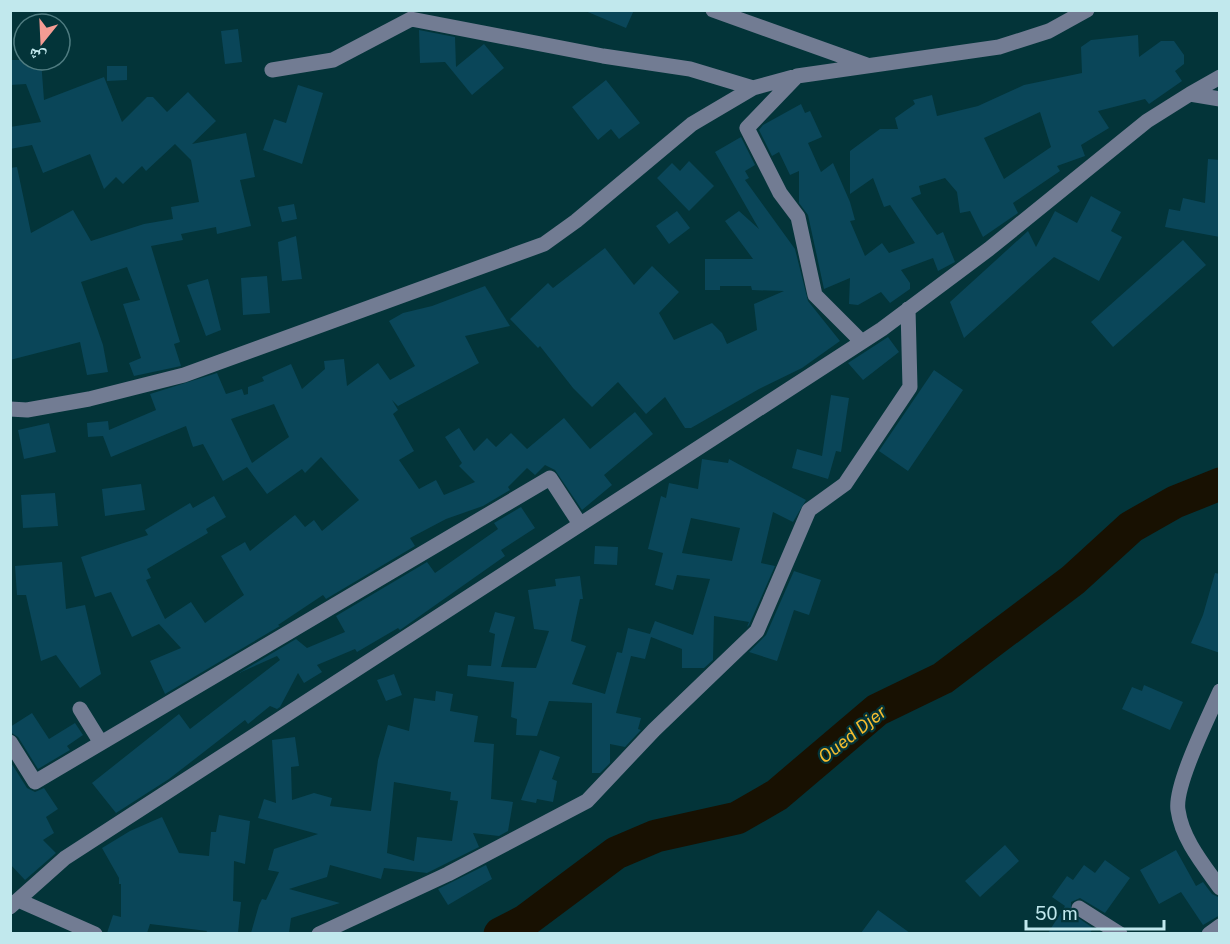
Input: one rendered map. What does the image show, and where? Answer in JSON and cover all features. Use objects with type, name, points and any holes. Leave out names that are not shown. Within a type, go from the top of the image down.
[{"type":"street","points":[[712,10],[870,66]]},
{"type":"street","points":[[10,409],[27,410],[89,399],[184,375],[544,244],[576,221],[692,124],[753,88],[797,76],[999,47],[1049,31],[1088,10]]},
{"type":"street","points":[[272,70],[333,60],[411,19],[603,56],[690,69],[753,88]]},
{"type":"street","points":[[797,76],[747,128],[780,193],[798,217],[815,295],[862,342]]},
{"type":"street","points":[[95,933],[14,904],[65,858],[862,342],[989,249],[1147,121],[1220,77]]},
{"type":"street","points":[[1190,94],[1220,99]]},
{"type":"street","points":[[319,933],[448,874],[587,801],[654,730],[758,631],[809,510],[845,484],[910,387],[908,309]]},
{"type":"street","points":[[10,742],[35,782],[550,478],[580,524]]},
{"type":"street","points":[[1220,691],[1183,779],[1177,808],[1187,840],[1220,888]]},
{"type":"street","points":[[80,709],[101,743]]},
{"type":"street","points":[[1079,908],[1120,933]]},
{"type":"street","points":[[1209,933],[1220,926]]},
{"type":"building","points":[[583,10],[634,10],[626,28]]},
{"type":"building","points":[[238,29],[242,62],[225,64],[221,31]]},
{"type":"building","points":[[419,30],[455,37],[456,67],[484,44],[504,68],[472,95],[445,62],[420,63]]},
{"type":"building","points":[[1138,35],[1139,57],[1161,41],[1174,41],[1184,55],[1184,64],[1175,71],[1182,81],[1149,104],[1145,99],[1098,111],[1109,128],[1081,145],[1085,156],[1057,166],[1060,171],[1013,203],[1018,213],[983,237],[970,211],[960,213],[957,192],[945,178],[919,186],[921,194],[911,198],[937,235],[943,232],[955,262],[938,271],[933,258],[901,270],[910,283],[910,289],[890,303],[881,292],[858,305],[849,304],[850,278],[824,289],[808,215],[799,203],[799,171],[790,175],[779,152],[772,156],[759,130],[763,125],[801,104],[805,113],[810,111],[822,137],[808,143],[821,172],[833,163],[850,202],[855,220],[850,221],[865,256],[882,243],[889,253],[915,243],[890,205],[884,207],[873,178],[850,194],[850,151],[880,129],[898,129],[895,118],[915,104],[913,100],[932,95],[937,116],[978,106],[1024,85],[1082,73],[1081,47],[1091,40]],"holes":[[[1040,112],[1051,147],[1004,179],[984,138]]]},
{"type":"building","points":[[10,60],[12,60],[12,72],[42,72],[44,100],[104,77],[122,122],[147,97],[153,97],[167,112],[188,92],[216,121],[192,144],[246,133],[255,177],[240,180],[251,226],[217,234],[216,227],[181,234],[183,240],[151,246],[180,342],[174,344],[181,366],[134,376],[129,363],[141,358],[123,304],[140,300],[127,267],[81,282],[103,345],[108,372],[87,375],[80,342],[10,360],[10,168],[17,167],[31,233],[73,210],[91,241],[144,224],[173,219],[171,207],[199,202],[191,160],[175,144],[146,171],[142,166],[123,184],[116,177],[104,189],[90,154],[43,173],[32,145],[10,149],[10,127],[41,122],[26,84],[10,85]]},
{"type":"building","points":[[107,66],[127,66],[127,80],[107,81]]},
{"type":"building","points":[[606,80],[640,123],[619,139],[611,129],[598,140],[572,107]]},
{"type":"building","points":[[298,85],[323,93],[302,164],[263,150],[274,119],[286,123]]},
{"type":"building","points":[[741,137],[755,165],[745,171],[749,178],[745,180],[795,249],[808,301],[840,341],[802,368],[759,389],[691,428],[685,428],[665,397],[646,414],[618,382],[592,407],[573,388],[540,346],[538,348],[510,319],[548,283],[553,288],[605,248],[634,285],[652,266],[679,292],[659,313],[674,340],[712,323],[722,333],[727,344],[757,330],[754,304],[784,291],[752,290],[751,286],[720,286],[720,290],[705,290],[705,259],[753,259],[725,221],[739,211],[759,229],[715,152]]},
{"type":"building","points":[[1208,159],[1220,160],[1220,237],[1165,227],[1169,209],[1180,211],[1183,198],[1205,203]]},
{"type":"building","points":[[689,161],[714,186],[689,211],[657,178],[672,163],[680,171]]},
{"type":"building","points":[[1091,196],[1121,212],[1111,231],[1122,237],[1099,281],[1054,257],[964,338],[950,302],[1028,231],[1036,247],[1055,211],[1077,223]]},
{"type":"building","points":[[294,204],[297,219],[282,222],[278,207]]},
{"type":"building","points":[[677,211],[690,228],[669,244],[656,226]]},
{"type":"building","points":[[296,236],[302,279],[282,281],[278,242]]},
{"type":"building","points":[[1183,240],[1206,265],[1113,347],[1091,322]]},
{"type":"building","points":[[267,276],[270,313],[243,315],[241,278]]},
{"type":"building","points":[[208,279],[221,330],[206,336],[187,285]]},
{"type":"building","points":[[485,286],[510,326],[465,336],[479,363],[398,406],[392,400],[398,410],[393,414],[414,451],[399,460],[419,489],[436,480],[444,495],[475,482],[459,466],[462,463],[445,437],[459,428],[474,451],[487,438],[496,447],[511,433],[527,449],[564,418],[590,449],[635,412],[653,434],[604,475],[612,485],[582,510],[555,470],[545,465],[535,475],[527,468],[508,487],[510,490],[483,506],[446,519],[410,538],[415,546],[326,599],[323,595],[278,625],[280,626],[165,694],[150,661],[181,648],[159,624],[132,637],[111,592],[95,597],[81,557],[148,535],[145,530],[190,503],[193,508],[214,496],[226,517],[206,529],[208,533],[147,569],[151,578],[146,580],[165,619],[191,602],[205,623],[244,595],[221,556],[245,542],[250,551],[295,515],[305,527],[314,520],[322,531],[359,500],[321,457],[305,473],[302,469],[267,494],[247,467],[223,481],[203,444],[193,447],[186,426],[111,457],[103,436],[88,437],[87,423],[108,421],[109,430],[156,410],[150,394],[217,373],[226,394],[242,389],[244,395],[248,394],[248,387],[264,381],[262,377],[291,364],[302,389],[325,369],[324,361],[344,359],[347,386],[378,363],[390,380],[415,366],[389,321],[403,313],[432,306]],"holes":[[[274,404],[289,437],[252,463],[231,419]]]},
{"type":"building","points":[[888,337],[899,352],[863,380],[848,363]]},
{"type":"building","points":[[934,370],[963,390],[908,471],[879,451]]},
{"type":"building","points":[[831,395],[849,398],[841,452],[836,451],[828,479],[792,468],[797,449],[822,456]]},
{"type":"building","points":[[49,423],[56,452],[24,459],[18,430]]},
{"type":"building","points":[[702,459],[728,463],[729,459],[806,500],[793,522],[773,512],[761,563],[775,566],[749,625],[747,627],[749,622],[714,616],[713,660],[704,668],[682,668],[682,649],[651,637],[645,659],[631,656],[616,713],[641,718],[638,729],[641,730],[625,747],[610,744],[610,763],[600,773],[592,773],[592,703],[549,701],[537,736],[516,735],[517,719],[511,717],[514,682],[467,676],[468,665],[491,666],[495,634],[489,632],[495,612],[515,617],[501,667],[536,668],[549,631],[534,629],[528,590],[556,586],[555,579],[580,576],[583,599],[580,599],[571,641],[586,646],[572,684],[605,694],[617,652],[622,653],[628,628],[650,634],[655,621],[693,635],[710,579],[677,575],[673,590],[655,585],[663,553],[648,549],[661,496],[666,498],[669,483],[698,489]],"holes":[[[691,518],[740,528],[732,561],[682,553]]]},
{"type":"building","points":[[141,484],[145,510],[105,516],[102,489]]},
{"type":"building","points":[[55,493],[58,526],[23,528],[21,495]]},
{"type":"building","points":[[521,507],[535,528],[501,550],[505,556],[400,630],[398,628],[357,652],[355,649],[317,665],[322,672],[304,683],[298,673],[280,707],[277,709],[270,706],[248,724],[245,720],[169,779],[116,813],[92,783],[179,714],[190,729],[280,660],[277,656],[239,673],[296,639],[307,648],[345,632],[336,616],[427,562],[435,573],[498,529],[494,523]]},
{"type":"building","points":[[595,546],[618,547],[617,565],[594,564]]},
{"type":"building","points":[[62,562],[66,609],[85,605],[101,674],[80,688],[56,655],[41,661],[26,595],[17,595],[15,566]]},
{"type":"building","points":[[794,571],[821,580],[809,615],[794,610],[777,661],[749,652],[766,635]]},
{"type":"building","points":[[1215,573],[1220,574],[1220,653],[1191,643],[1203,615]]},
{"type":"building","points":[[394,674],[402,695],[386,701],[377,680]]},
{"type":"building","points":[[1144,685],[1183,702],[1170,730],[1122,709],[1132,687],[1142,691]]},
{"type":"building","points":[[436,691],[453,694],[450,711],[478,716],[474,742],[494,744],[491,799],[513,802],[508,831],[499,836],[473,833],[479,847],[427,873],[384,868],[381,879],[330,865],[327,877],[289,889],[340,903],[291,918],[289,933],[251,933],[259,905],[262,899],[266,900],[279,872],[268,870],[274,849],[318,834],[258,818],[264,799],[276,803],[272,740],[295,737],[299,766],[291,767],[292,800],[314,793],[332,798],[330,806],[371,811],[378,760],[388,725],[409,731],[414,698],[435,701]],"holes":[[[394,782],[451,792],[450,800],[458,801],[452,841],[417,837],[414,861],[387,853]]]},
{"type":"building","points":[[32,713],[49,739],[75,723],[83,735],[67,746],[70,750],[38,769],[18,737],[10,732],[10,727]]},
{"type":"building","points":[[540,750],[560,757],[552,779],[557,781],[553,802],[537,799],[536,803],[521,800]]},
{"type":"building","points":[[10,761],[27,788],[35,792],[44,788],[58,809],[46,817],[54,833],[43,840],[56,853],[25,880],[10,864]]},
{"type":"building","points":[[219,815],[250,821],[245,864],[234,861],[233,901],[241,902],[238,933],[206,933],[207,931],[150,924],[147,933],[107,933],[113,915],[121,917],[121,884],[102,848],[130,831],[162,817],[179,853],[209,856],[211,832],[216,832]]},
{"type":"building","points":[[1005,845],[1019,861],[980,897],[965,881]]},
{"type":"building","points":[[1176,850],[1196,886],[1203,882],[1212,894],[1220,898],[1220,915],[1203,925],[1181,892],[1159,904],[1140,870]]},
{"type":"building","points":[[1105,860],[1130,878],[1105,913],[1080,898],[1071,902],[1071,913],[1093,928],[1090,933],[1048,933],[1065,906],[1052,897],[1067,876],[1073,880],[1084,865],[1095,873]]},
{"type":"building","points":[[486,865],[492,879],[448,905],[438,889]]},
{"type":"building","points":[[878,910],[910,933],[861,933]]},
{"type":"waterway","name":"Oued Djer","points":[[500,934],[525,921],[616,853],[656,836],[737,818],[777,795],[877,710],[943,678],[1073,580],[1131,527],[1175,502],[1220,484]]}]
